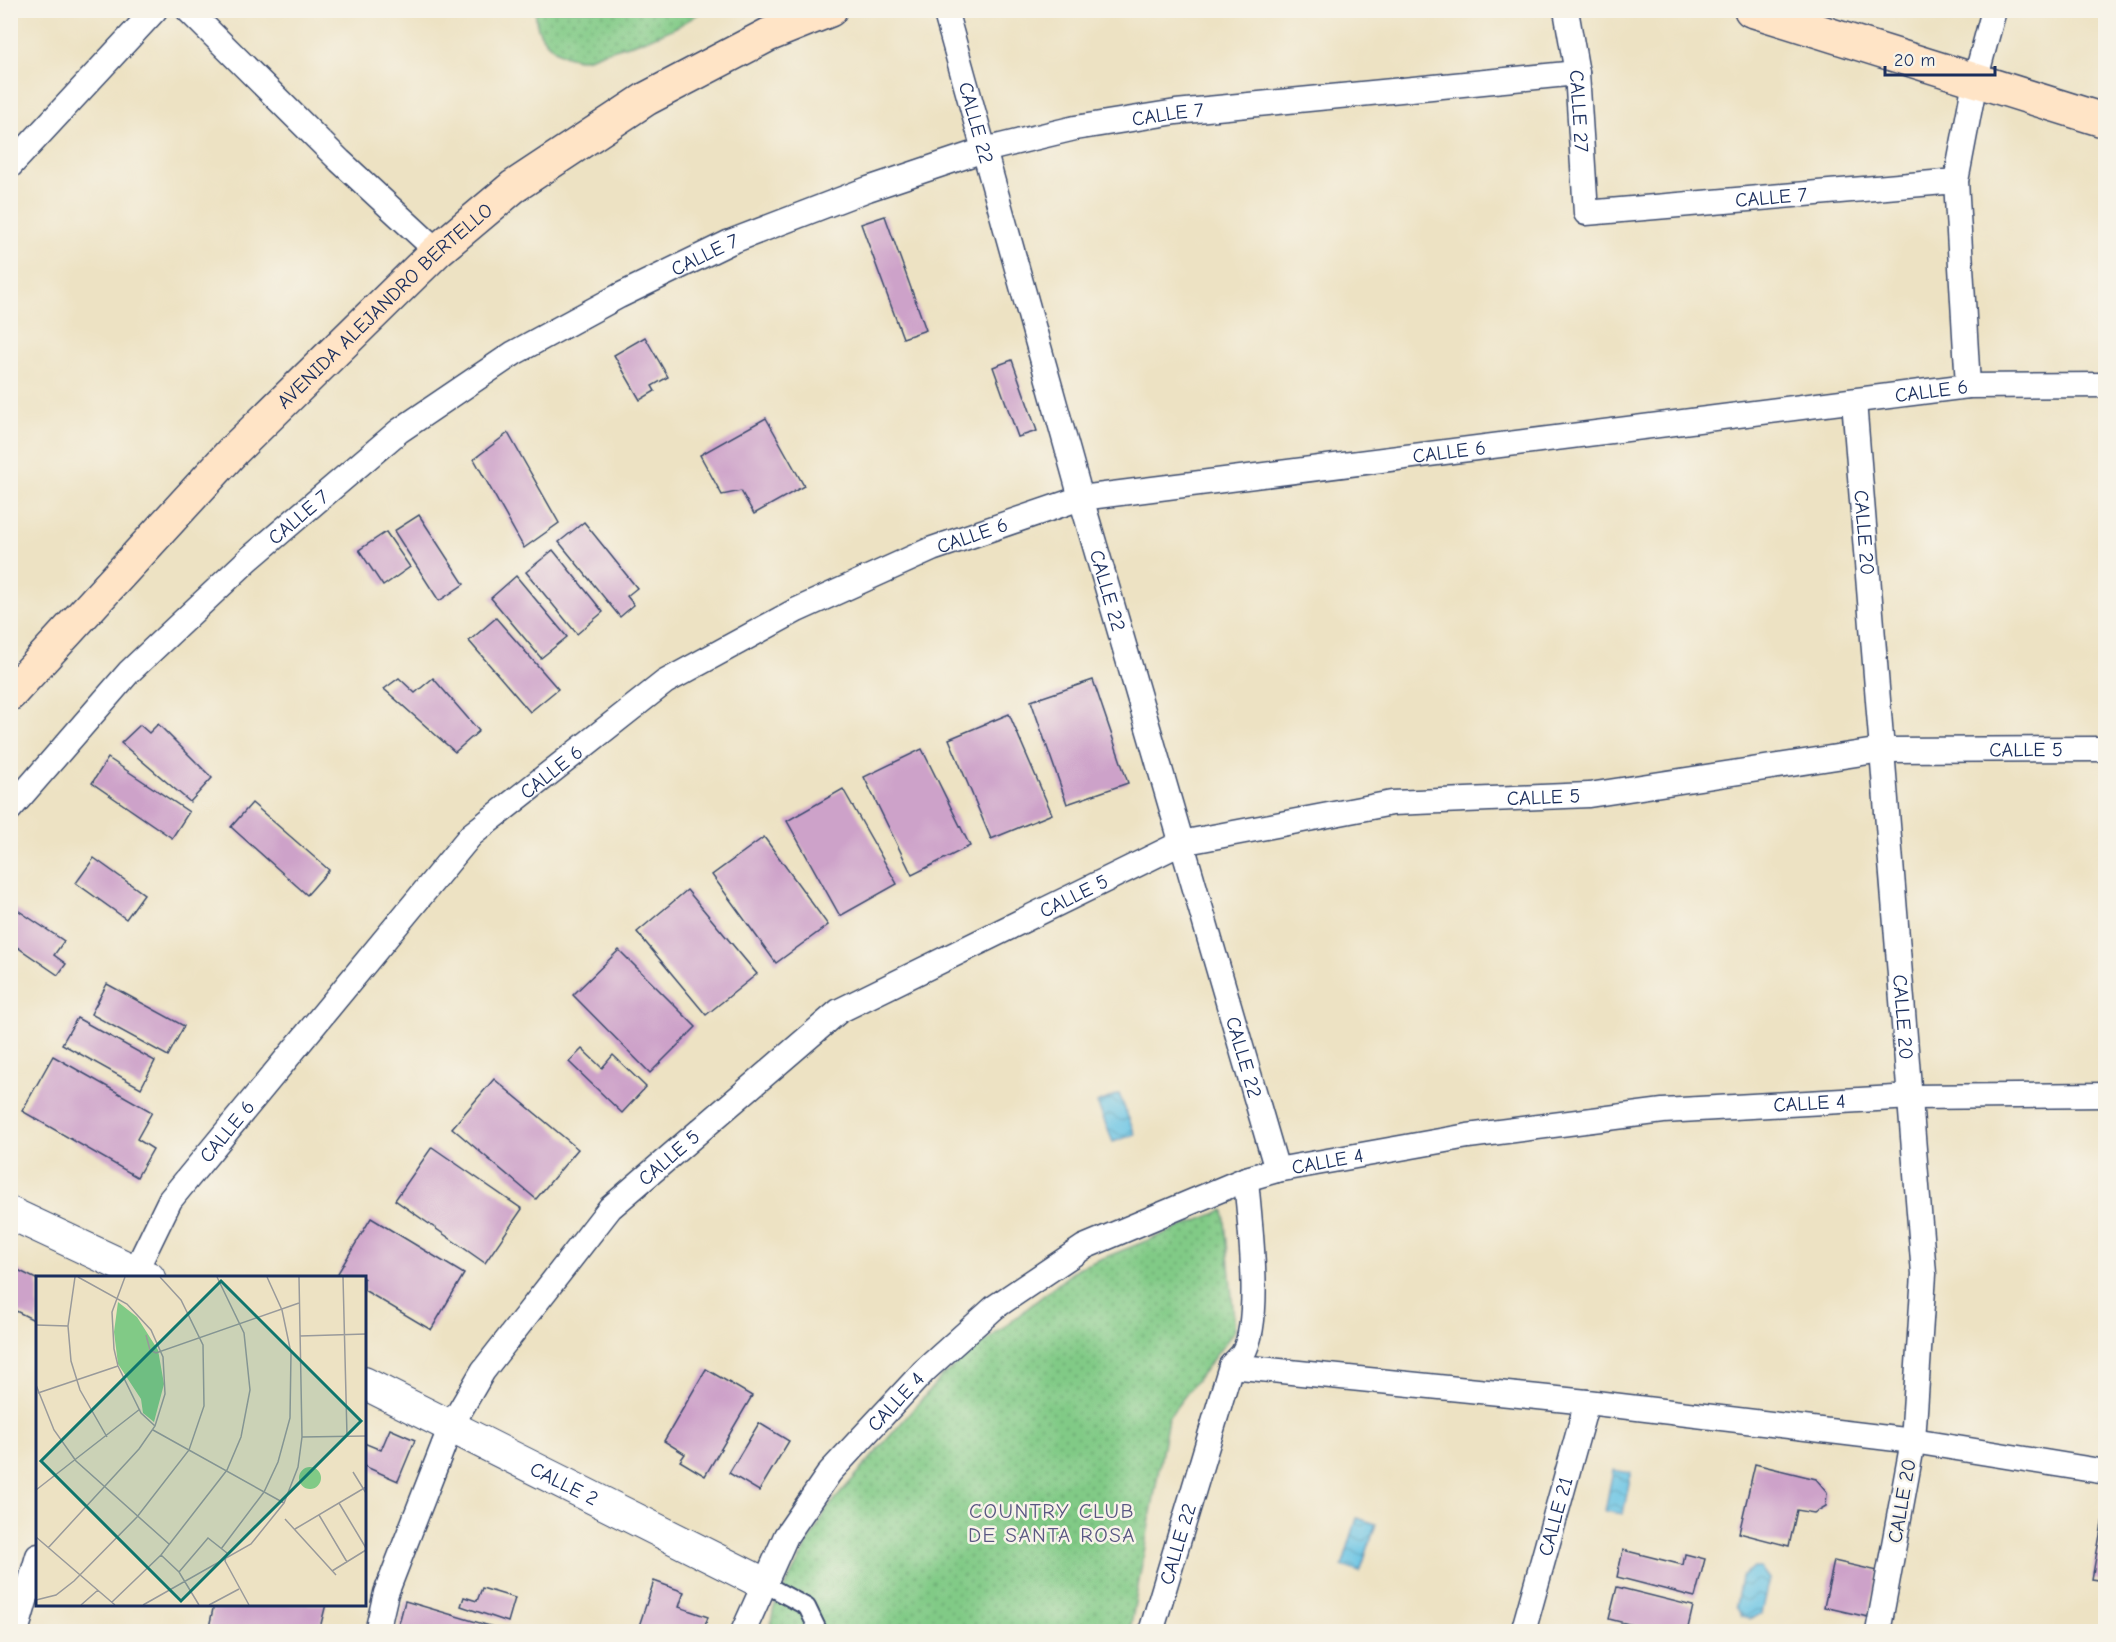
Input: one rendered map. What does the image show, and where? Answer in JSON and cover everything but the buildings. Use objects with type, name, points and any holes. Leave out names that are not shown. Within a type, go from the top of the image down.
[{"type":"main road","name":"AVENIDA ALEJANDRO BERTELLO","points":[[10,694],[233,451],[437,250],[513,187],[646,99],[768,35],[830,10]]},
{"type":"main road","points":[[1751,10],[2106,121]]},
{"type":"street","points":[[10,166],[155,10]]},
{"type":"street","points":[[188,10],[340,161],[437,250]]},
{"type":"street","name":"CALLE 22","points":[[945,10],[1081,498],[1277,1170]]},
{"type":"street","name":"CALLE 27","points":[[1566,10],[1577,73],[1586,213]]},
{"type":"street","points":[[1968,386],[1956,181],[1975,81],[1994,10]]},
{"type":"street","name":"CALLE 7","points":[[10,809],[129,672],[249,559],[399,431],[495,366],[619,296],[730,242],[868,189],[984,150],[1075,128],[1176,112],[1577,73]]},
{"type":"street","name":"CALLE 7","points":[[1586,213],[1956,181]]},
{"type":"street","name":"CALLE 6","points":[[138,1275],[170,1200],[471,835],[675,677],[797,610],[932,549],[1081,498],[1968,386],[2106,385]]},
{"type":"street","name":"CALLE 20","points":[[1854,401],[1912,1097],[1924,1274],[1913,1441],[1878,1632]]},
{"type":"street","name":"CALLE 5","points":[[377,1632],[386,1593],[451,1426],[483,1371],[610,1208],[839,1011],[1181,843],[1392,803],[1589,795],[1882,750],[2106,749]]},
{"type":"street","name":"CALLE 4","points":[[743,1632],[786,1536],[830,1472],[924,1371],[995,1307],[1084,1247],[1246,1179],[1277,1170],[1468,1136],[1663,1111],[1912,1097],[2106,1095]]},
{"type":"street","name":"CALLE 22","points":[[1150,1632],[1230,1366],[1243,1352],[1254,1297],[1246,1179]]},
{"type":"street","points":[[10,1213],[138,1275]]},
{"type":"street","points":[[1230,1366],[1587,1402],[1913,1441],[2106,1472]]},
{"type":"street","name":"CALLE 2","points":[[366,1384],[764,1583]]},
{"type":"street","name":"CALLE 21","points":[[1523,1632],[1587,1402]]},
{"type":"street","points":[[16,1632],[36,1563]]},
{"type":"lane","points":[[764,1583],[807,1607],[819,1632]]},
{"type":"green space","points":[[536,10],[702,11],[657,36],[582,59],[563,55],[548,44],[538,28]]},
{"type":"green space","points":[[1224,1210],[1235,1330],[1168,1418],[1130,1631],[769,1632],[774,1607],[827,1509],[941,1377],[1078,1268]]},
{"type":"water","points":[[1119,1094],[1135,1134],[1113,1142],[1097,1103]]},
{"type":"water","points":[[1613,1470],[1631,1473],[1623,1514],[1605,1511]]},
{"type":"water","points":[[1357,1518],[1376,1524],[1360,1572],[1342,1566]]},
{"type":"water","points":[[1754,1568],[1761,1568],[1769,1579],[1761,1614],[1749,1619],[1742,1617],[1736,1606],[1741,1577]]},
{"type":"district","name":"COUNTRY CLUB DE SANTA ROSA","points":[[1052,1523]]}]
